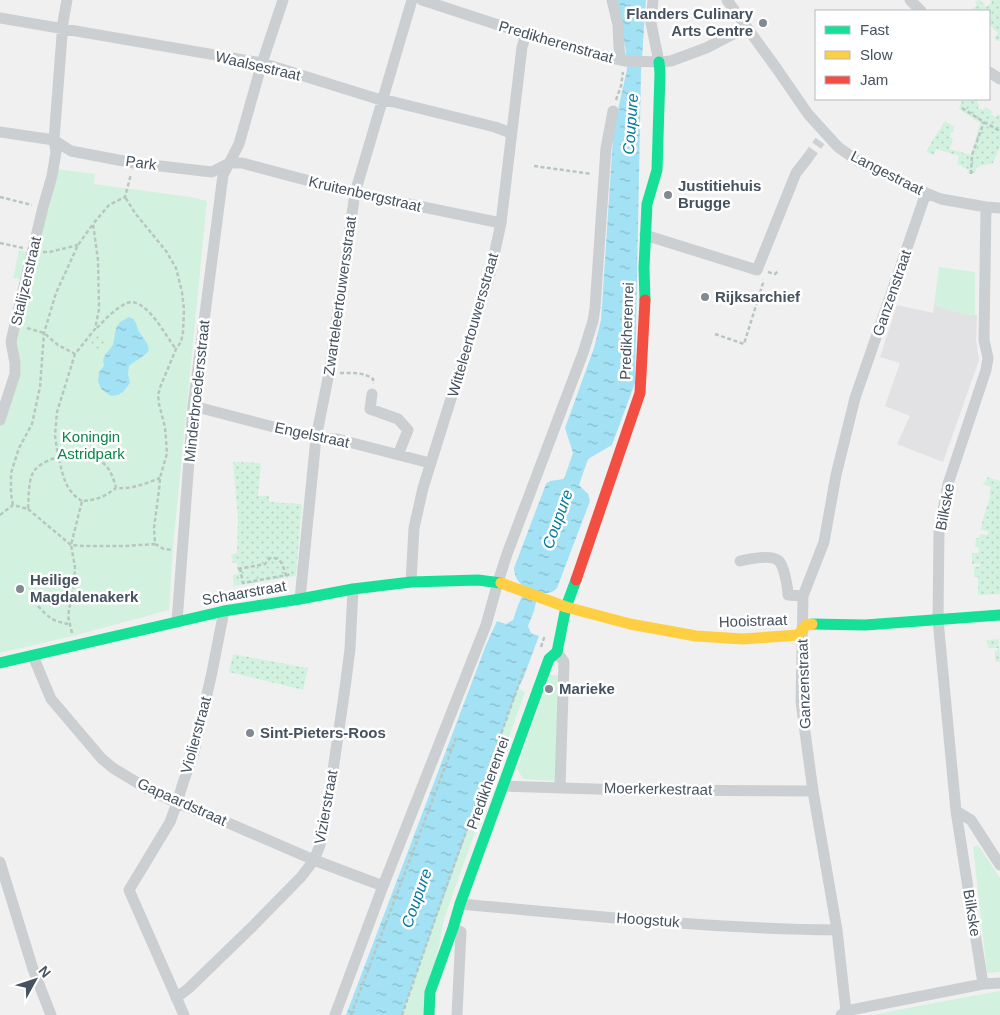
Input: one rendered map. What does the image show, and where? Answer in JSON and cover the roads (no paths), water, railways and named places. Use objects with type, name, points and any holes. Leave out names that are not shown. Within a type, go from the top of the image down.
[{"type":"street","name":"Stalijzerstraat","points":[[0,420],[14,374],[15,363],[11,342],[52,176],[56,152],[54,140],[63,22],[67,0]]},
{"type":"street","name":"Minderbroedersstraat","points":[[177,622],[193,406],[223,175],[239,144],[262,63],[283,0]]},
{"type":"street","name":"Zwarteleertouwersstraat","points":[[300,599],[316,438],[329,373],[355,193],[412,0]]},
{"type":"street","name":"Predikherenstraat","points":[[422,0],[526,34],[602,56],[643,62],[671,61],[706,48],[747,27]]},
{"type":"street","points":[[612,0],[618,25],[618,48],[624,60]]},
{"type":"street","name":"Predikherenrei","points":[[429,1015],[430,992],[535,696],[550,659],[557,652],[566,607],[590,533],[640,393],[647,204],[657,170],[660,72],[652,23],[653,0]]},
{"type":"street","name":"Langestraat","points":[[727,0],[778,69],[823,138],[858,161],[926,193],[941,198],[1000,208]]},
{"type":"street","points":[[910,0],[921,10]]},
{"type":"street","name":"Waalsestraat","points":[[0,18],[262,63],[381,100],[495,127],[511,133]]},
{"type":"street","name":"Witteleertouwersstraat","points":[[411,582],[414,528],[423,488],[490,274],[501,223],[522,48],[526,34]]},
{"type":"street","points":[[335,1015],[383,886],[503,584],[534,480],[583,353],[593,321],[606,148],[613,111]]},
{"type":"street","points":[[1,135],[54,140]]},
{"type":"street","name":"Park","points":[[54,140],[71,151],[134,163],[212,172],[229,162]]},
{"type":"street","points":[[645,235],[757,270],[796,173],[807,159]]},
{"type":"street","name":"Kruitenbergstraat","points":[[229,162],[242,163],[355,193],[501,223]]},
{"type":"street","name":"Ganzenstraat","points":[[843,1013],[837,930],[813,791],[802,702],[803,596],[824,542],[836,475],[855,398],[926,193]]},
{"type":"street","name":"Bilkske","points":[[984,984],[956,812],[938,620],[939,531],[948,484],[983,381],[988,358],[984,340],[986,207]]},
{"type":"street","points":[[372,394],[370,409],[398,419],[408,430],[398,455]]},
{"type":"street","name":"Engelstraat","points":[[193,406],[316,438],[337,439],[430,464]]},
{"type":"street","points":[[740,561],[774,558],[779,561],[783,569],[788,595],[803,596]]},
{"type":"street","name":"Schaarstraat","points":[[0,663],[224,611],[353,589],[411,582],[478,580],[503,584],[541,598]]},
{"type":"street","name":"Vizierstraat","points":[[176,998],[189,988],[253,926],[301,877],[314,860],[322,836],[345,688],[350,648],[353,589]]},
{"type":"street","name":"Hooistraat","points":[[541,598],[566,607],[630,624],[696,636],[742,639],[798,635],[806,625],[812,624],[865,625],[1000,615]]},
{"type":"street","name":"Violierstraat","points":[[184,1015],[129,890],[170,822],[177,803],[182,783],[194,752],[224,611]]},
{"type":"street","name":"Predikherenrei","points":[[557,652],[564,662],[560,787]]},
{"type":"street","name":"Gapaardstraat","points":[[33,656],[50,699],[102,759],[113,768],[146,788],[177,803],[314,860],[383,886]]},
{"type":"street","name":"Moerkerkestraat","points":[[503,786],[626,790],[813,791]]},
{"type":"street","points":[[956,812],[971,820],[1000,865]]},
{"type":"street","points":[[0,862],[33,969],[51,1015]]},
{"type":"street","name":"Hoogstuk","points":[[460,904],[782,930],[837,930]]},
{"type":"street","points":[[453,928],[461,932],[457,1015]]},
{"type":"street","points":[[843,1013],[1000,982]]},
{"type":"water","name":"Coupure","points":[[615,0],[646,0],[641,72],[635,383],[612,445],[588,459],[579,485],[588,494],[590,501],[557,588],[551,592],[538,593],[528,626],[531,633],[539,636],[518,688],[402,1015],[346,1015],[486,645],[497,621],[506,624],[513,620],[526,588],[517,580],[514,568],[546,484],[550,481],[564,479],[573,453],[565,428],[594,348],[601,320],[613,138],[627,70],[626,51]]},
{"type":"water","points":[[129,317],[136,323],[149,350],[129,366],[130,383],[123,392],[111,396],[101,389],[98,381],[99,372],[104,366],[103,360],[105,355],[113,345],[116,328],[120,322]]},
{"type":"tunnel","points":[[807,159],[820,141]]},
{"type":"place","name":"Flanders Culinary Arts Centre","points":[[763,23]]},
{"type":"place","name":"Justitiehuis Brugge","points":[[668,195]]},
{"type":"place","name":"Rijksarchief","points":[[705,297]]},
{"type":"place","name":"Heilige Magdalenakerk","points":[[20,589]]},
{"type":"place","name":"Marieke","points":[[549,689]]},
{"type":"place","name":"Sint-Pieters-Roos","points":[[250,733]]},
{"type":"park label","name":"Koningin Astridpark","points":[[91,446]]}]
